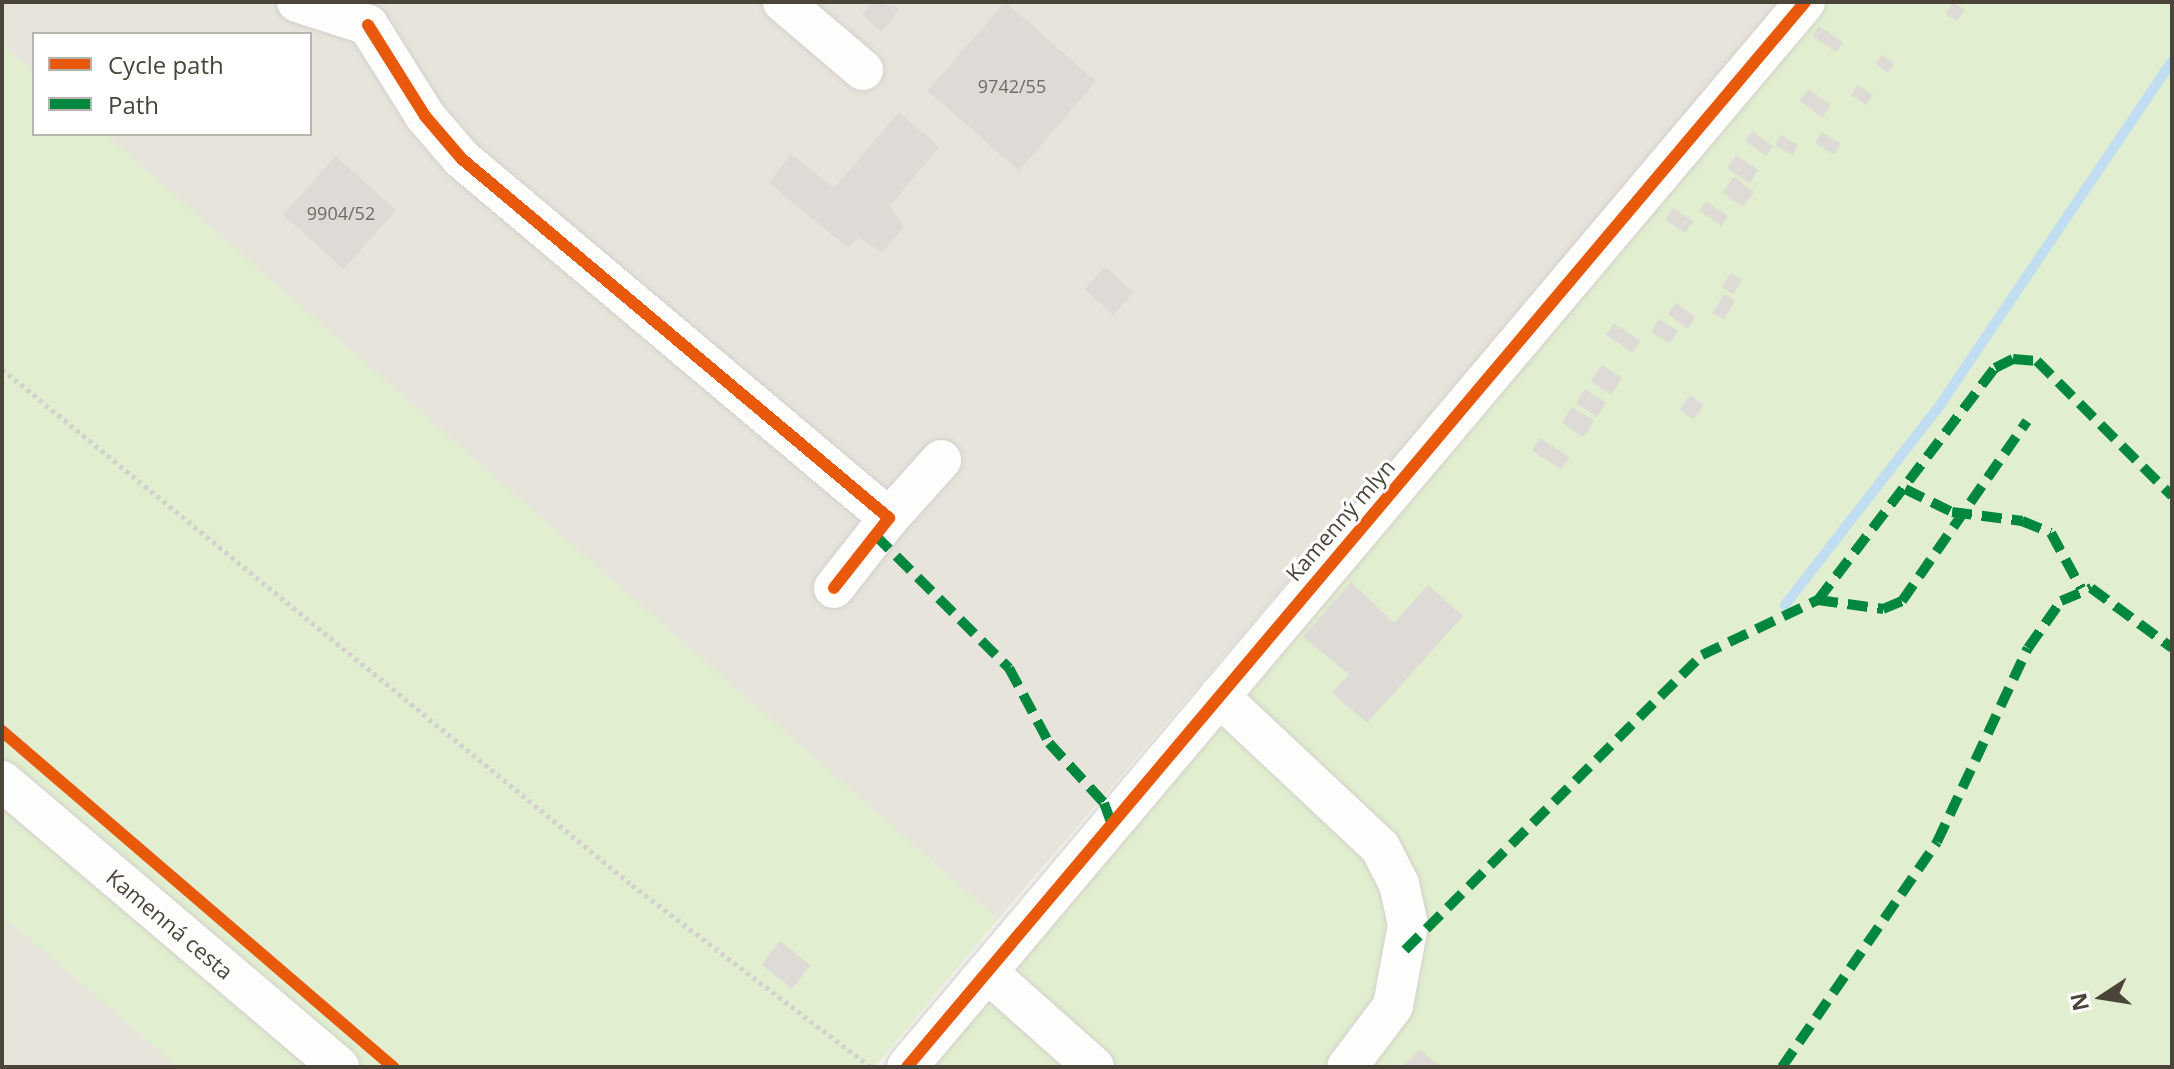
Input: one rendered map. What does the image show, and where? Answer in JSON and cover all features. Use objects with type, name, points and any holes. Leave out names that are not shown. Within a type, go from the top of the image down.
[{"type":"street","points":[[297,2],[378,13],[425,116],[462,159],[889,518]]},
{"type":"street","points":[[783,2],[867,74]]},
{"type":"street","name":"Kamenný mlyn","points":[[907,1067],[1805,2]]},
{"type":"street","points":[[834,588],[889,518],[941,460]]},
{"type":"street","points":[[1219,696],[1380,847],[1399,884],[1408,925],[1393,1006],[1347,1067]]},
{"type":"street","name":"Kamenná cesta","points":[[2,781],[339,1067]]},
{"type":"street","points":[[987,972],[1094,1067]]},
{"type":"path","points":[[2,369],[632,885],[861,1064],[871,1067]]},
{"type":"shaded area","points":[[2,2],[1785,2],[998,919],[104,136],[312,136],[312,32],[32,32],[32,73],[2,47]]},
{"type":"shaded area","points":[[2,915],[178,1067],[2,1067]]},
{"type":"green space","points":[[1821,2],[2172,2],[2172,1067],[916,1067]]},
{"type":"green space","points":[[2,44],[32,70],[32,136],[107,136],[998,919],[875,1067],[178,1067],[2,915]]},
{"type":"building","points":[[872,2],[900,8],[882,32],[862,15]]},
{"type":"building","points":[[1005,2],[1096,81],[1019,170],[928,91]]},
{"type":"building","points":[[1953,2],[1965,10],[1957,21],[1945,14]]},
{"type":"building","points":[[1819,26],[1843,42],[1836,52],[1812,36]]},
{"type":"building","points":[[1882,55],[1894,64],[1887,73],[1875,64]]},
{"type":"building","points":[[1858,85],[1873,95],[1866,105],[1851,95]]},
{"type":"building","points":[[1808,89],[1831,105],[1822,117],[1799,101]]},
{"type":"building","points":[[899,112],[939,147],[890,206],[904,227],[883,252],[858,238],[848,248],[769,183],[791,154],[834,188]]},
{"type":"building","points":[[1752,131],[1773,146],[1766,156],[1745,141]]},
{"type":"building","points":[[1822,132],[1841,144],[1834,155],[1815,143]]},
{"type":"building","points":[[1781,135],[1798,145],[1792,155],[1775,145]]},
{"type":"building","points":[[1736,155],[1758,170],[1749,183],[1727,168]]},
{"type":"building","points":[[336,156],[396,210],[343,269],[283,215]]},
{"type":"building","points":[[1734,177],[1754,192],[1743,207],[1723,192]]},
{"type":"building","points":[[1706,201],[1728,216],[1722,226],[1699,211]]},
{"type":"building","points":[[1673,208],[1693,221],[1686,233],[1665,220]]},
{"type":"building","points":[[1105,267],[1133,292],[1113,315],[1085,289]]},
{"type":"building","points":[[1731,273],[1742,280],[1733,294],[1722,287]]},
{"type":"building","points":[[1725,294],[1735,301],[1724,319],[1712,313]]},
{"type":"building","points":[[1676,303],[1695,317],[1687,328],[1668,314]]},
{"type":"building","points":[[1659,319],[1678,331],[1670,343],[1651,332]]},
{"type":"building","points":[[1614,323],[1640,341],[1632,353],[1606,334]]},
{"type":"building","points":[[1602,365],[1622,378],[1611,395],[1591,382]]},
{"type":"building","points":[[1585,389],[1606,402],[1597,417],[1576,403]]},
{"type":"building","points":[[1690,395],[1704,405],[1693,420],[1679,410]]},
{"type":"building","points":[[1572,407],[1594,421],[1584,437],[1562,423]]},
{"type":"building","points":[[1540,438],[1569,457],[1561,470],[1532,451]]},
{"type":"building","points":[[1351,582],[1394,623],[1428,585],[1463,616],[1367,723],[1332,693],[1349,674],[1303,637]]},
{"type":"building","points":[[780,941],[811,965],[792,989],[762,965]]},
{"type":"building","points":[[1420,1049],[1432,1060],[1443,1067],[1402,1067]]},
{"type":"waterway","points":[[1785,605],[1940,405],[2172,61]]},
{"type":"marked path","points":[[1405,950],[1702,655],[1818,600],[1995,368],[2013,359],[2037,361],[2172,496]]},
{"type":"marked path","points":[[1818,600],[1883,609],[1902,601],[2027,421]]},
{"type":"marked path","points":[[1905,489],[1952,512],[2022,521],[2051,533],[2081,588]]},
{"type":"marked path","points":[[875,535],[1009,668],[1049,743],[1104,803],[1112,825]]},
{"type":"marked path","points":[[1782,1067],[1937,842],[2028,648],[2061,601],[2091,588],[2172,648]]},
{"type":"cycle path","points":[[907,1067],[1805,2]]},
{"type":"cycle path","points":[[368,25],[425,116],[462,159],[889,518],[834,588]]},
{"type":"cycle path","points":[[2,731],[393,1067]]}]
